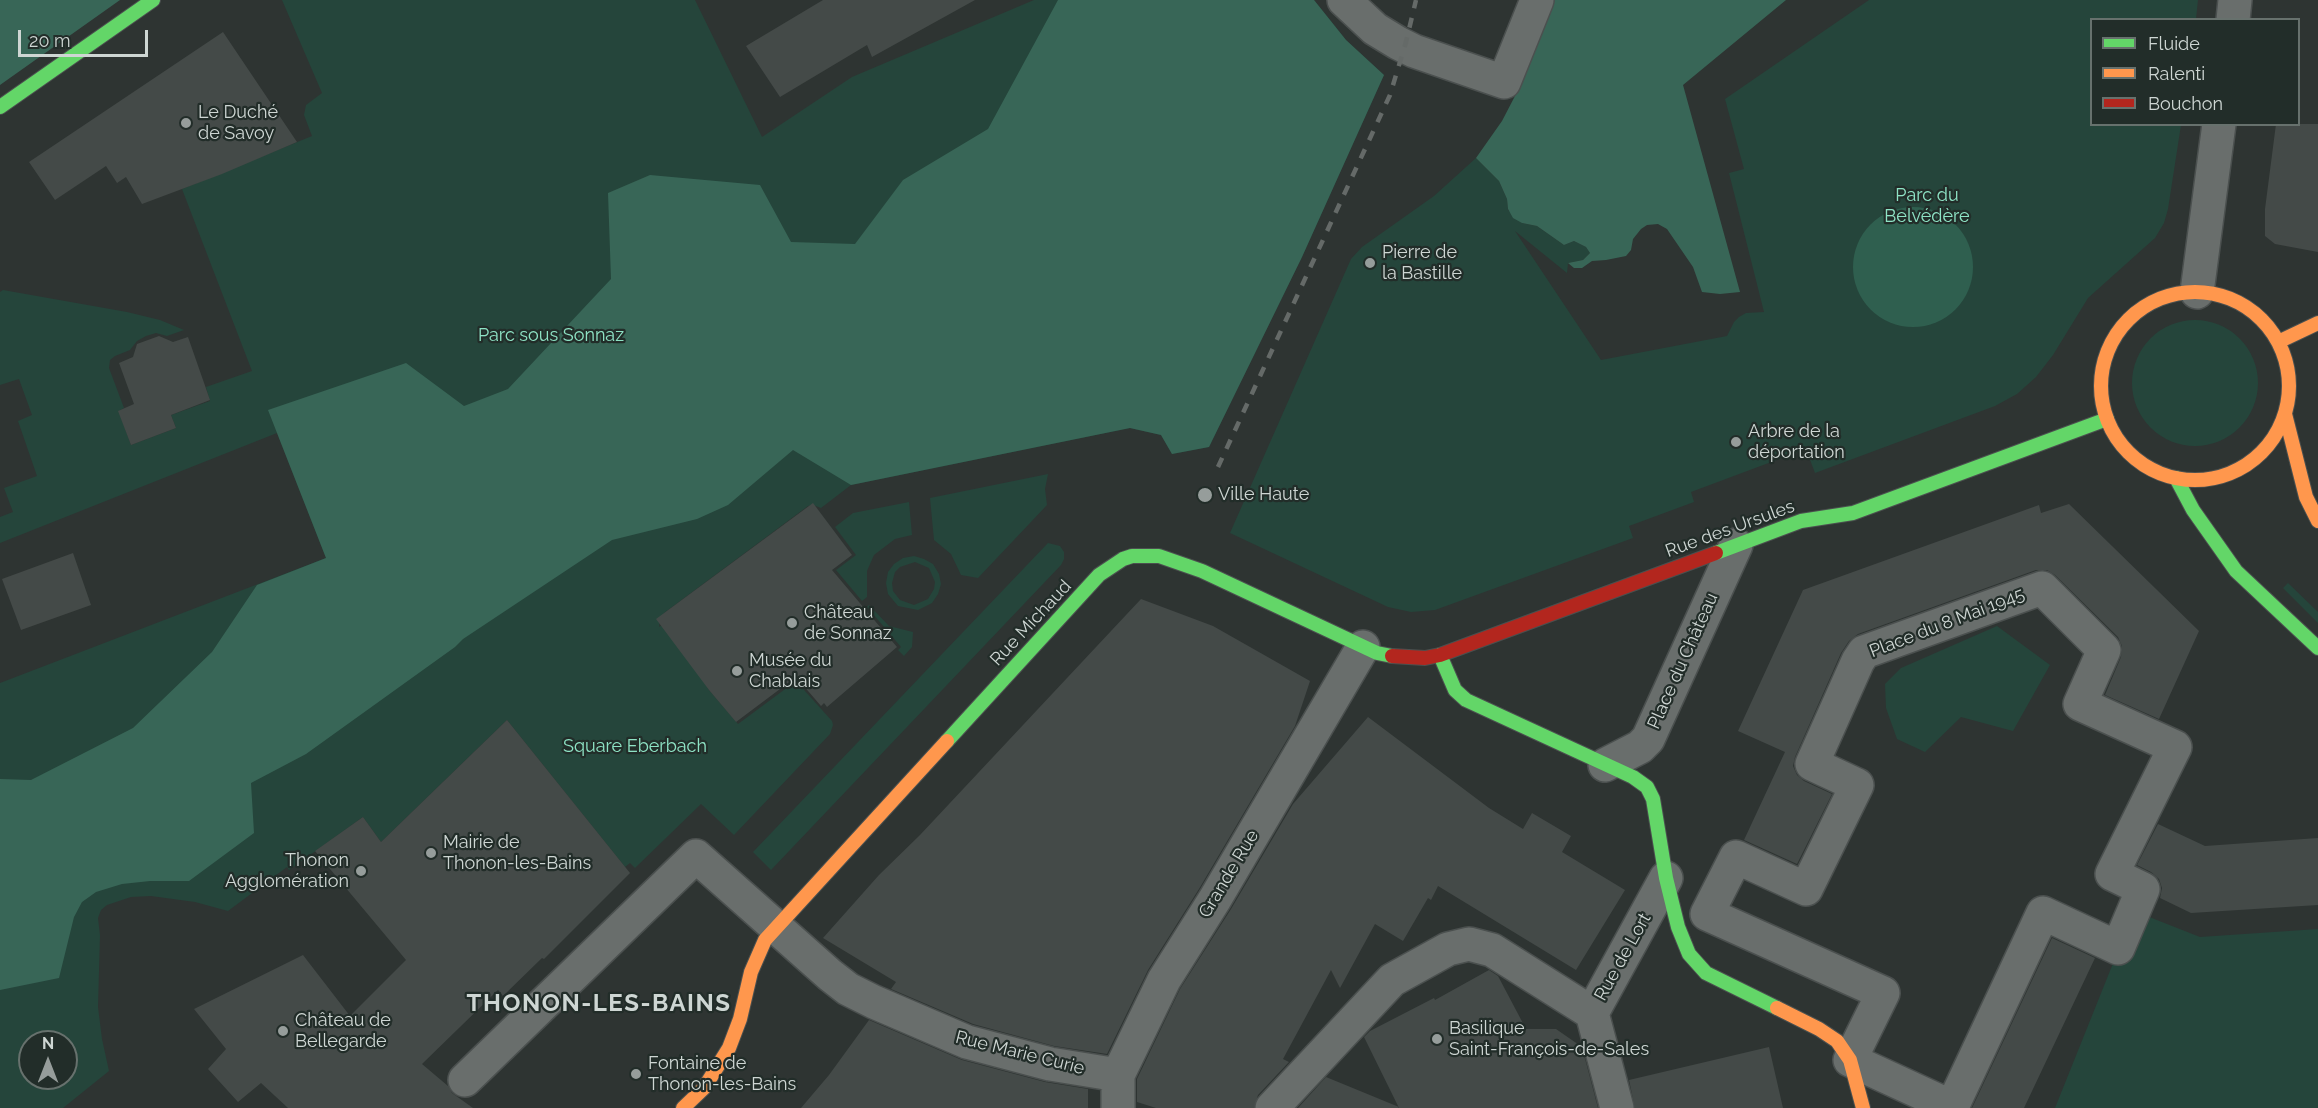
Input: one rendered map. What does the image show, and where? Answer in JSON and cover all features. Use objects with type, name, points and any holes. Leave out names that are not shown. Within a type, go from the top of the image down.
[{"type":"street","points":[[0,108],[153,0]]},
{"type":"street","points":[[1344,0],[1375,29],[1398,43],[1414,51],[1504,82],[1537,0]]},
{"type":"street","points":[[2233,18],[2235,0]]},
{"type":"street","points":[[2197,292],[2219,126]]},
{"type":"street","points":[[2182,292],[2197,292],[2230,298],[2245,306],[2264,322],[2278,342],[2288,370],[2288,392],[2280,426],[2265,448],[2244,465],[2222,476],[2176,478],[2151,468],[2134,457],[2120,442],[2107,419],[2102,404],[2102,374],[2105,358],[2118,331],[2140,309],[2153,301],[2182,292]]},
{"type":"street","points":[[2278,342],[2318,323]]},
{"type":"street","points":[[2284,414],[2306,497],[2318,521]]},
{"type":"street","name":"Rue des Ursules","points":[[1364,648],[1400,658],[1425,658],[1440,655],[1801,521],[1853,513],[2107,419]]},
{"type":"street","points":[[2176,478],[2193,510],[2236,571],[2318,648]]},
{"type":"street","name":"Place du Château","points":[[1605,765],[1640,747],[1648,739],[1736,545]]},
{"type":"street","name":"Rue Michaud","points":[[682,1108],[704,1088],[729,1048],[740,1019],[756,956],[784,918],[1099,575],[1123,559],[1132,556],[1159,556],[1202,571],[1364,648]]},
{"type":"street","name":"Place du 8 Mai 1945","points":[[2042,588],[2104,650],[2080,704],[2175,747],[2112,874],[2143,890],[2118,948],[2043,914],[1952,1107],[1850,1060],[1882,993],[1707,914],[1736,857],[1806,890],[1857,785],[1812,764],[1864,652],[2042,588]]},
{"type":"street","name":"Grande Rue","points":[[1118,1108],[1118,1075],[1164,980],[1215,899],[1364,648]]},
{"type":"street","points":[[1440,655],[1455,690],[1466,700],[1641,782],[1650,792],[1666,878],[1682,941],[1689,954],[1706,972],[1819,1029],[1837,1041],[1850,1060],[1863,1108]]},
{"type":"street","name":"Rue Marie Curie","points":[[465,1080],[696,856],[784,918],[848,989],[936,1031],[967,1042],[1050,1064],[1118,1075]]},
{"type":"street","name":"Rue de Lort","points":[[1617,1108],[1592,1013],[1666,878]]},
{"type":"street","points":[[1272,1108],[1392,980],[1448,949],[1469,944],[1492,950],[1592,1013]]},
{"type":"green space","name":"Parc sous Sonnaz","points":[[282,0],[695,0],[762,137],[852,77],[1034,0],[1314,0],[1346,40],[1384,75],[1302,257],[1209,447],[1172,454],[1161,435],[1130,428],[851,485],[821,508],[808,506],[664,613],[659,627],[669,620],[709,690],[738,724],[796,681],[832,721],[830,734],[734,835],[701,804],[635,868],[630,863],[625,867],[507,720],[381,842],[363,817],[289,870],[287,867],[228,911],[195,902],[151,896],[131,897],[107,905],[101,910],[98,918],[100,935],[98,1007],[109,1071],[63,1108],[0,1108],[0,683],[326,558],[277,433],[0,543],[0,517],[13,512],[4,488],[37,476],[18,421],[32,415],[19,379],[0,385],[0,292],[3,290],[127,312],[160,320],[184,330],[167,336],[156,333],[146,336],[137,341],[130,350],[110,360],[109,368],[124,408],[119,411],[131,445],[176,428],[171,415],[210,401],[206,387],[252,371],[182,189],[312,136],[304,115],[306,105],[322,93]]},
{"type":"green space","name":"Parc du Belvédère","points":[[1869,0],[2198,0],[2196,18],[2090,18],[2090,126],[2181,126],[2168,209],[2164,223],[2155,238],[2088,298],[2053,355],[2036,377],[2017,394],[1995,406],[1815,473],[1806,449],[1691,492],[1694,502],[1629,526],[1633,538],[1435,610],[1411,612],[1388,607],[1230,533],[1351,259],[1362,247],[1434,196],[1476,158],[1499,181],[1507,199],[1508,210],[1522,223],[1537,226],[1564,245],[1574,241],[1586,247],[1590,253],[1583,260],[1568,263],[1567,273],[1515,231],[1601,360],[1727,336],[1739,317],[1746,313],[1764,312],[1729,173],[1744,169],[1725,99]]},
{"type":"green space","points":[[2195,320],[2219,325],[2239,339],[2253,359],[2258,383],[2253,407],[2239,427],[2219,441],[2195,446],[2171,441],[2151,427],[2137,407],[2132,383],[2137,359],[2151,339],[2171,325]]},
{"type":"green space","points":[[1048,474],[1045,489],[1047,505],[978,578],[961,575],[951,554],[934,540],[930,498]]},
{"type":"green space","points":[[909,502],[912,535],[895,539],[874,555],[867,571],[867,597],[862,601],[836,570],[856,555],[835,527],[853,513]]},
{"type":"green space","points":[[1048,543],[1060,546],[1064,552],[1061,565],[771,870],[753,852]]},
{"type":"green space","points":[[914,556],[924,559],[933,564],[939,574],[941,584],[938,594],[932,603],[918,610],[898,606],[888,594],[886,583],[888,572],[903,558]],"holes":[[[915,562],[929,568],[935,582],[928,599],[914,605],[900,600],[893,591],[892,583],[895,572],[900,567]]]},
{"type":"green space","points":[[2288,583],[2318,612],[2318,623],[2283,588]]},
{"type":"green space","points":[[869,605],[889,626],[913,632],[912,647],[904,656],[898,650],[901,647],[867,607]]},
{"type":"green space","points":[[1997,626],[2050,665],[2013,731],[1961,717],[1925,752],[1897,739],[1886,708],[1885,684],[1901,668]]},
{"type":"green space","points":[[2134,911],[2200,937],[2318,929],[2318,1108],[2055,1108]]},
{"type":"shaded area","points":[[0,0],[120,0],[0,85]]},
{"type":"shaded area","points":[[1058,0],[1314,0],[1346,40],[1384,75],[1302,257],[1209,447],[1172,454],[1161,435],[1130,428],[851,485],[793,450],[728,505],[697,519],[612,540],[463,639],[306,754],[251,783],[254,833],[189,881],[122,884],[96,892],[82,902],[74,917],[59,978],[0,990],[0,779],[31,780],[133,728],[212,652],[257,585],[326,558],[268,410],[406,363],[464,406],[508,389],[611,279],[608,193],[650,175],[760,185],[791,242],[855,244],[903,180],[988,129]]},
{"type":"shaded area","points":[[1553,0],[1786,0],[1683,85],[1740,292],[1720,294],[1702,292],[1693,267],[1667,229],[1658,224],[1647,225],[1641,229],[1633,239],[1631,250],[1626,256],[1592,261],[1582,268],[1574,268],[1568,263],[1583,260],[1590,253],[1586,247],[1574,241],[1564,245],[1537,226],[1522,223],[1513,218],[1499,181],[1476,158],[1502,121],[1515,96]]},
{"type":"shaded area","points":[[1913,207],[1936,211],[1956,224],[1969,244],[1973,267],[1969,290],[1956,310],[1936,323],[1913,327],[1890,323],[1870,310],[1857,290],[1853,267],[1857,244],[1870,224],[1890,211]]},
{"type":"building","points":[[823,0],[975,0],[872,57],[867,45],[780,97],[746,46]]},
{"type":"building","name":"Le Duché de Savoy","points":[[223,32],[297,142],[222,174],[142,204],[126,177],[117,183],[106,166],[55,200],[29,162]]},
{"type":"building","points":[[2318,124],[2318,252],[2275,244],[2265,236],[2265,209],[2276,126]]},
{"type":"building","points":[[159,336],[173,342],[188,337],[210,400],[171,415],[176,428],[131,445],[118,411],[134,404],[119,363],[133,357],[137,344]]},
{"type":"building","name":"Château de Sonnaz","points":[[813,503],[852,555],[832,570],[897,647],[827,707],[824,703],[821,706],[796,677],[736,722],[656,619]]},
{"type":"building","points":[[2069,504],[2199,631],[2159,719],[2105,695],[2121,657],[2122,646],[2118,637],[2055,575],[2047,570],[2036,570],[1858,634],[1849,641],[1841,653],[1795,757],[1793,766],[1797,775],[1804,781],[1832,794],[1797,864],[1744,840],[1785,752],[1738,731],[1803,590],[2039,505],[2041,513]]},
{"type":"building","points":[[73,553],[91,605],[21,630],[2,579]]},
{"type":"building","points":[[1141,599],[1213,626],[1310,681],[1295,726],[1199,889],[1148,970],[1107,1054],[1054,1046],[973,1024],[891,989],[896,982],[823,938],[879,875],[920,835]]},
{"type":"building","points":[[1368,717],[1489,808],[1523,829],[1532,813],[1571,836],[1562,852],[1625,890],[1576,970],[1438,886],[1431,900],[1428,898],[1403,941],[1375,924],[1340,988],[1331,970],[1283,1059],[1289,1062],[1258,1095],[1254,1108],[1156,1108],[1137,1102],[1137,1079],[1180,989],[1231,909],[1293,804]]},
{"type":"building","points":[[507,720],[630,873],[544,959],[542,958],[503,996],[498,990],[422,1064],[448,1086],[452,1093],[473,1108],[288,1108],[261,1083],[238,1102],[208,1069],[226,1049],[194,1009],[303,955],[350,1016],[406,960],[315,851],[363,817],[381,842]]},
{"type":"building","points":[[2158,824],[2205,846],[2318,838],[2318,905],[2191,913],[2160,898],[2162,888],[2159,879],[2137,865]]},
{"type":"building","points":[[2052,938],[2095,958],[2024,1108],[1972,1108]]},
{"type":"building","name":"Basilique Saint-François-de-Sales","points":[[1489,970],[1498,976],[1526,1029],[1556,1029],[1582,1047],[1598,1108],[1399,1108],[1364,1037],[1370,1031],[1434,998],[1435,1000]]},
{"type":"building","points":[[869,1020],[962,1060],[1045,1082],[1088,1089],[1088,1108],[801,1108],[829,1075]]},
{"type":"building","points":[[1769,1047],[1783,1108],[1635,1108],[1629,1080]]},
{"type":"building","points":[[1326,1077],[1399,1107],[1298,1108]]},
{"type":"railway","points":[[1218,467],[1390,95],[1416,0]]},
{"type":"traffic: fast","points":[[0,107],[153,0]]},
{"type":"traffic: fast","points":[[1716,553],[1801,521],[1853,513],[2107,419]]},
{"type":"traffic: fast","points":[[2176,478],[2193,510],[2236,571],[2318,648]]},
{"type":"traffic: fast","points":[[947,741],[1099,575],[1123,559],[1132,556],[1159,556],[1202,571],[1377,653],[1392,656]]},
{"type":"traffic: fast","points":[[1440,655],[1455,690],[1466,700],[1633,777],[1647,787],[1653,799],[1666,878],[1678,927],[1689,954],[1706,973],[1777,1008]]},
{"type":"traffic: slow","points":[[2195,292],[2231,299],[2247,308],[2261,320],[2273,334],[2282,350],[2289,386],[2282,422],[2273,438],[2261,452],[2247,464],[2231,473],[2195,480],[2159,473],[2143,464],[2129,452],[2117,438],[2108,422],[2101,386],[2108,350],[2117,334],[2129,320],[2143,308],[2159,299],[2195,292]]},
{"type":"traffic: slow","points":[[2278,342],[2318,323]]},
{"type":"traffic: slow","points":[[2285,414],[2306,497],[2318,521]]},
{"type":"traffic: slow","points":[[683,1108],[704,1088],[729,1048],[740,1019],[751,972],[765,940],[947,741]]},
{"type":"traffic: slow","points":[[1777,1008],[1819,1029],[1837,1041],[1850,1060],[1863,1108]]},
{"type":"traffic: jam","points":[[1392,656],[1425,658],[1440,655],[1716,553]]},
{"type":"place","name":"Le Duché de Savoy","points":[[186,123]]},
{"type":"place","name":"Pierre de la Bastille","points":[[1370,263]]},
{"type":"place","name":"Arbre de la déportation","points":[[1736,442]]},
{"type":"place","name":"Ville Haute","points":[[1205,495]]},
{"type":"place","name":"Château de Sonnaz","points":[[792,623]]},
{"type":"place","name":"Musée du Chablais","points":[[737,671]]},
{"type":"place","name":"Mairie de Thonon-les-Bains","points":[[431,853]]},
{"type":"place","name":"Thonon Agglomération","points":[[361,871]]},
{"type":"place","name":"Château de Bellegarde","points":[[283,1031]]},
{"type":"place","name":"Basilique Saint-François-de-Sales","points":[[1437,1039]]},
{"type":"place","name":"Fontaine de Thonon-les-Bains","points":[[636,1074]]},
{"type":"district","name":"THONON-LES-BAINS","points":[[599,1004]]},
{"type":"park label","name":"Square Eberbach","points":[[635,747]]}]
